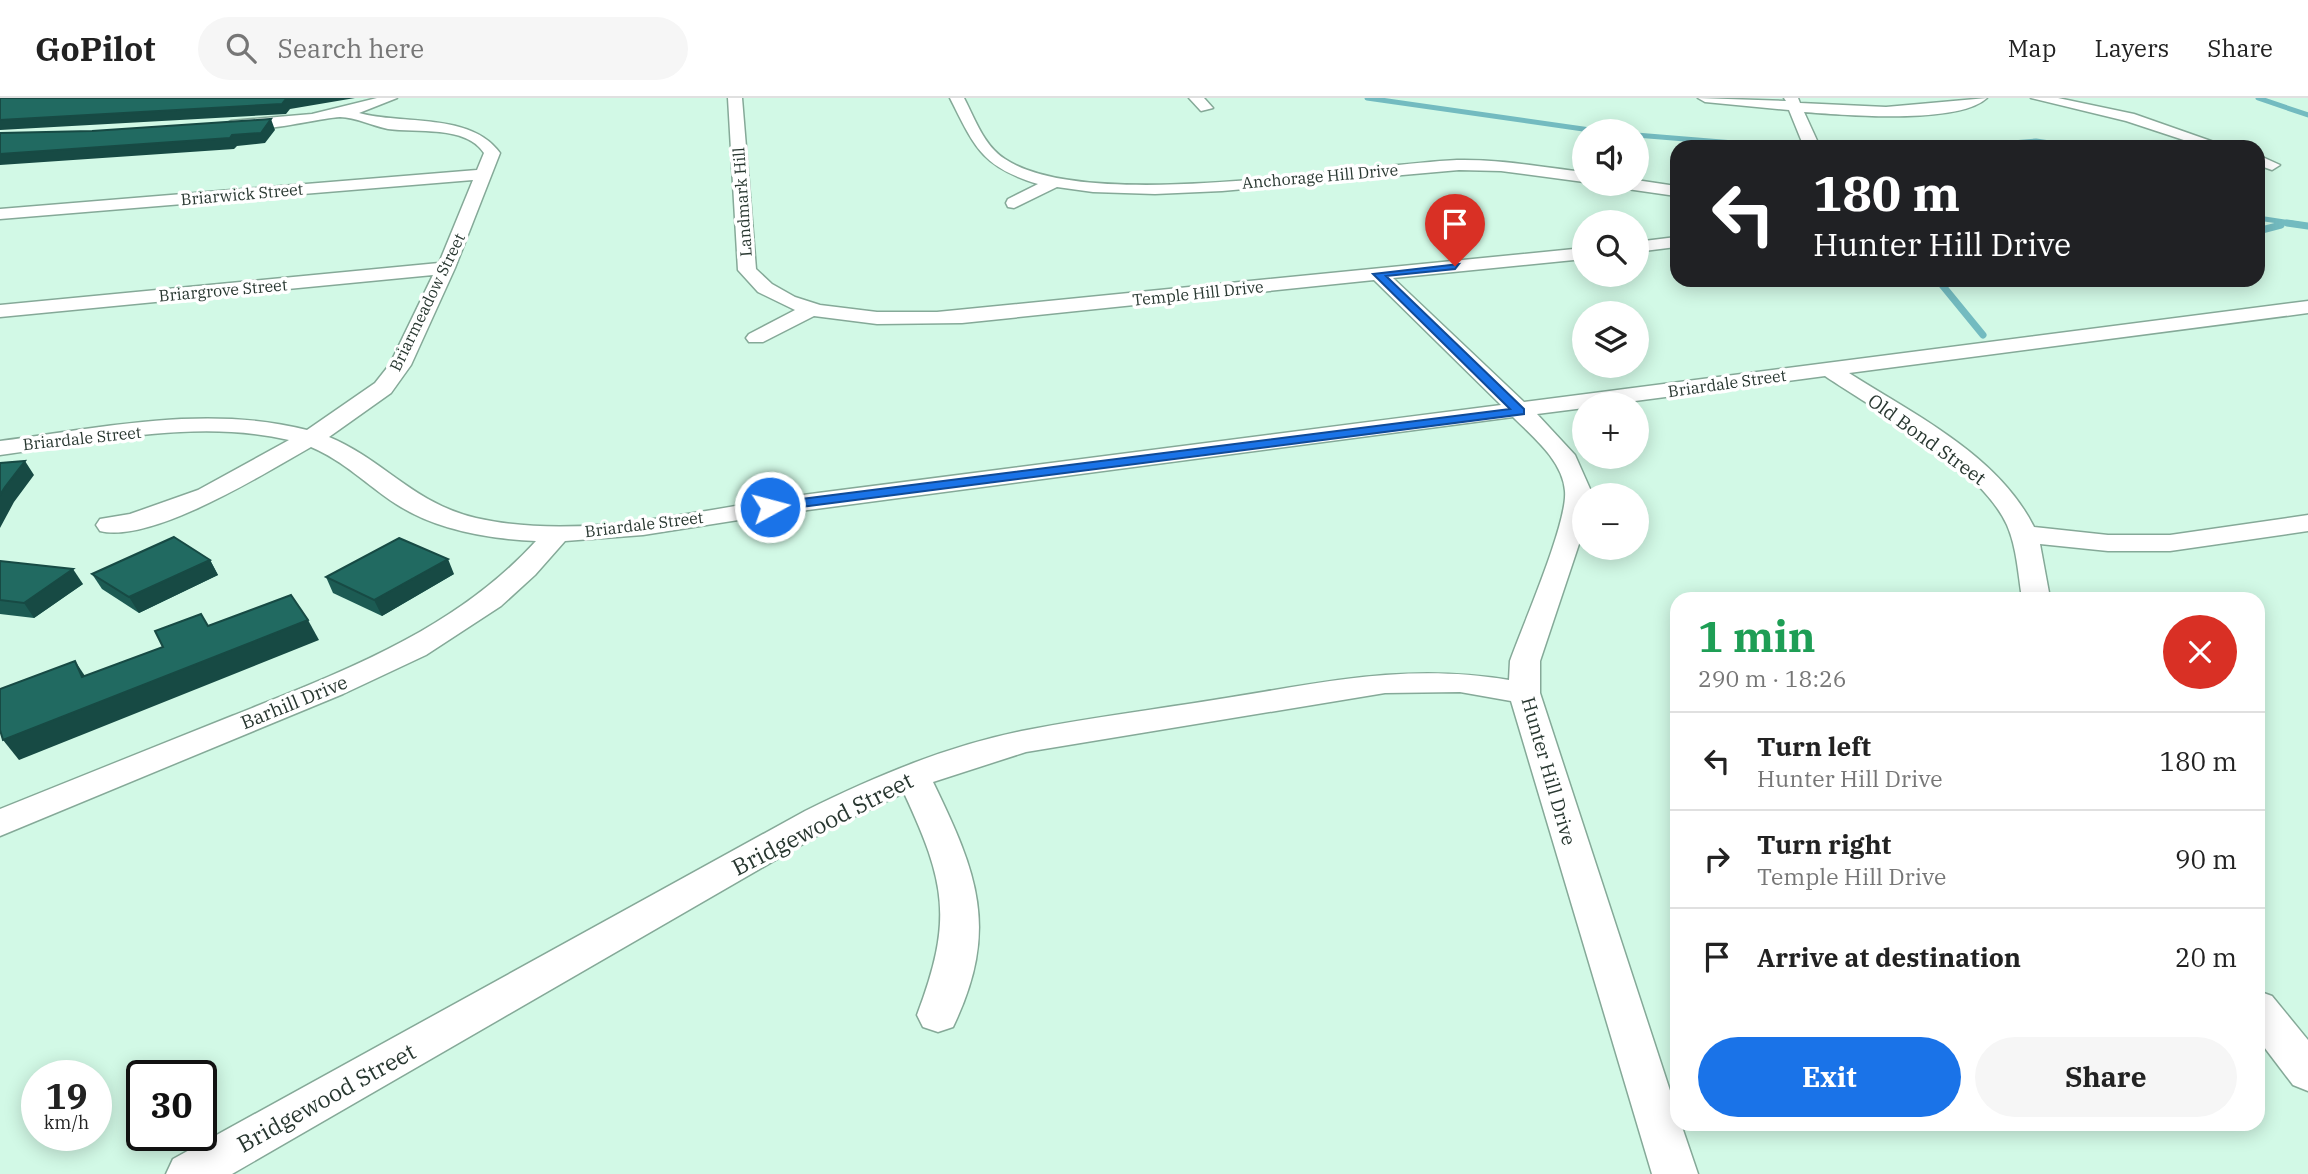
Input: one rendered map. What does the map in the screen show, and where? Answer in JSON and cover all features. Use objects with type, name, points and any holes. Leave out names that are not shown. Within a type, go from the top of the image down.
[{"type":"street","points":[[215,127],[293,121],[344,113],[390,98]]},
{"type":"street","name":"Landmark Hill","points":[[735,98],[747,270],[770,292],[812,309]]},
{"type":"street","name":"Anchorage Hill Drive","points":[[957,98],[986,151],[1000,163],[1021,173],[1056,181],[1107,187],[1174,188],[1460,165],[1501,166],[1572,175]]},
{"type":"street","points":[[1705,98],[1792,101],[1904,111],[1955,106],[1980,98]]},
{"type":"street","points":[[2038,98],[2129,117],[2199,140]]},
{"type":"street","points":[[1792,101],[1809,140]]},
{"type":"street","name":"Briarmeadow Street","points":[[109,525],[135,521],[207,495],[353,412],[383,388],[400,365],[446,268],[492,153],[481,139],[448,130],[374,121],[344,113]]},
{"type":"street","name":"Briarwick Street","points":[[0,214],[484,174]]},
{"type":"street","points":[[1014,203],[1056,181]]},
{"type":"street","points":[[1649,187],[1670,190]]},
{"type":"street","points":[[1649,245],[1670,243]]},
{"type":"street","name":"Temple Hill Drive","points":[[812,309],[869,318],[962,317],[1572,254]]},
{"type":"street","name":"Briargrove Street","points":[[0,311],[446,268]]},
{"type":"street","name":"Hunter Hill Drive","points":[[1378,274],[1520,411],[1566,460],[1578,491],[1574,519],[1525,660],[1524,692],[1675,1174]]},
{"type":"street","name":"Briardale Street","points":[[0,447],[170,428],[224,426],[271,430],[310,438],[347,456],[413,505],[433,513],[482,526],[558,533],[615,530],[770,507],[2308,307]]},
{"type":"street","points":[[756,338],[812,309]]},
{"type":"street","name":"Old Bond Street","points":[[1828,369],[1953,453],[1987,481],[2010,507],[2024,534],[2035,592]]},
{"type":"street","points":[[2024,534],[2108,543],[2170,543],[2308,523]]},
{"type":"street","name":"Barhill Drive","points":[[0,823],[413,651],[497,597],[535,561],[558,533]]},
{"type":"street","name":"Bridgewood Street","points":[[189,1174],[817,820],[950,762],[1026,741],[1385,683],[1460,682],[1524,692]]},
{"type":"street","points":[[913,776],[947,848],[962,897],[963,931],[955,972],[938,1014]]},
{"type":"street","points":[[2265,1017],[2308,1072]]},
{"type":"building","points":[[0,98],[294,98],[286,99],[282,104],[0,120]]},
{"type":"building","points":[[271,119],[261,133],[232,135],[230,138],[0,154],[0,133],[92,131]]},
{"type":"building","points":[[25,461],[5,487],[0,495],[0,463]]},
{"type":"building","points":[[174,537],[210,560],[129,597],[92,574]]},
{"type":"building","points":[[399,538],[448,559],[374,600],[326,577]]},
{"type":"building","points":[[0,561],[73,569],[24,603],[0,600]]},
{"type":"building","points":[[291,595],[308,620],[3,740],[0,730],[0,689],[75,661],[82,677],[163,647],[155,631],[201,614],[208,626]]},
{"type":"waterway","points":[[1367,98],[1572,127]]},
{"type":"waterway","points":[[2258,98],[2308,115]]},
{"type":"waterway","points":[[1649,136],[1698,140]]},
{"type":"waterway","points":[[2265,219],[2298,224]]},
{"type":"waterway","points":[[2287,223],[2308,226]]},
{"type":"waterway","points":[[2265,229],[2281,225]]},
{"type":"waterway","points":[[1944,287],[1983,335]]},
{"type":"route","points":[[770,507],[1520,411],[1378,274],[1455,266]]}]
